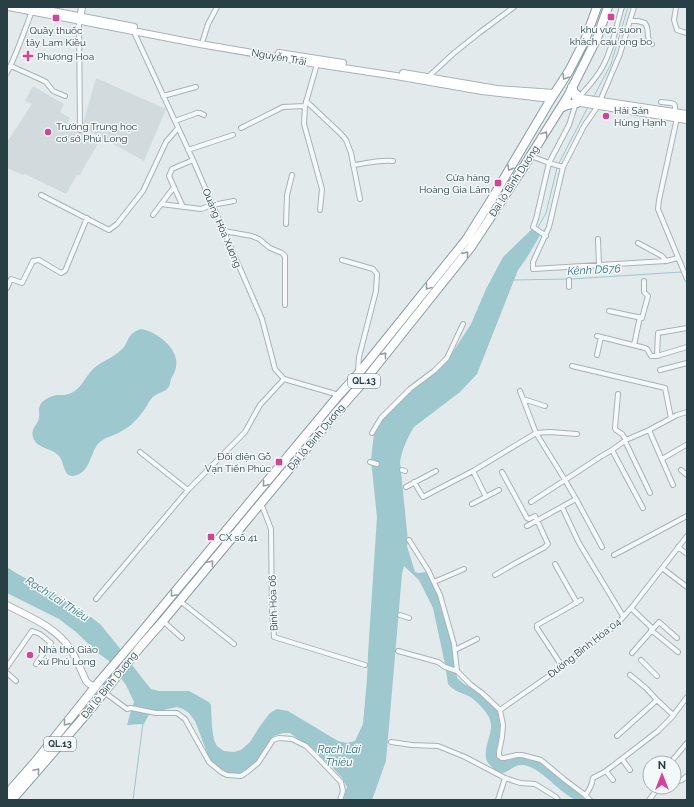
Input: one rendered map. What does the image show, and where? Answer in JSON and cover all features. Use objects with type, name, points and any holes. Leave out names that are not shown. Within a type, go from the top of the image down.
[{"type":"highway","name":"Đại lộ Bình Dương","points":[[12,800],[106,690],[138,643],[193,570],[358,374],[466,240],[575,60],[585,40],[597,7]]},
{"type":"highway","name":"Đại lộ Bình Dương","points":[[7,794],[36,761],[97,684],[138,643],[163,621],[261,502],[365,380],[472,247],[560,109],[597,38],[608,7]]},
{"type":"highway","points":[[560,109],[578,100],[572,87]]},
{"type":"highway","points":[[553,96],[566,98]]},
{"type":"highway","points":[[358,374],[365,380]]},
{"type":"highway","points":[[246,506],[254,512]]},
{"type":"highway","points":[[193,570],[201,575]]},
{"type":"main road","name":"Nguyễn Trãi","points":[[9,7],[32,9],[317,64],[350,66]]},
{"type":"main road","points":[[80,18],[82,7]]},
{"type":"main road","name":"Nguyễn Trãi","points":[[133,28],[203,40],[229,47],[426,79],[553,96]]},
{"type":"main road","points":[[566,98],[599,104],[676,114],[687,114]]},
{"type":"main road","points":[[676,114],[687,120]]},
{"type":"main road","points":[[7,605],[45,625],[57,634],[70,648],[86,681],[89,684],[97,684]]},
{"type":"street","points":[[203,40],[208,24],[217,7]]},
{"type":"street","points":[[426,79],[454,53],[514,7]]},
{"type":"street","points":[[546,236],[533,227],[548,163],[569,125],[578,100],[603,66],[622,7]]},
{"type":"street","points":[[634,7],[620,54],[599,104],[584,126],[563,166],[552,219],[546,236],[533,262],[533,269],[569,270],[599,265],[679,259]]},
{"type":"street","points":[[676,7],[674,20],[677,30],[687,33]]},
{"type":"street","points":[[7,73],[32,9]]},
{"type":"street","points":[[80,18],[80,130]]},
{"type":"street","points":[[630,21],[645,23],[648,28],[647,36],[652,44]]},
{"type":"street","name":"Quảng Hòa Xương","points":[[133,28],[193,160],[262,319],[275,369],[284,379]]},
{"type":"street","points":[[317,64],[306,101],[304,124],[322,189],[320,210]]},
{"type":"street","points":[[11,66],[46,82],[51,90],[65,96]]},
{"type":"street","points":[[163,96],[196,87]]},
{"type":"street","points":[[306,101],[341,134],[349,146],[360,199]]},
{"type":"street","points":[[661,102],[674,104],[676,114],[658,209],[686,276]]},
{"type":"street","points":[[242,128],[283,107],[305,106]]},
{"type":"street","points":[[175,121],[197,113],[204,115]]},
{"type":"street","points":[[41,195],[109,230],[117,224],[143,191],[166,142],[178,128]]},
{"type":"street","points":[[188,150],[233,135]]},
{"type":"street","points":[[531,156],[548,163],[563,166]]},
{"type":"street","points":[[183,207],[169,176],[172,169],[193,160]]},
{"type":"street","points":[[353,165],[382,160],[393,161]]},
{"type":"street","points":[[286,224],[287,195],[292,175]]},
{"type":"street","points":[[153,215],[174,187]]},
{"type":"street","points":[[161,204],[201,210],[212,205],[234,201]]},
{"type":"street","points":[[7,288],[10,278],[22,283],[33,261],[39,260],[61,273],[64,271],[87,218]]},
{"type":"street","points":[[224,231],[260,239],[270,248],[282,253],[285,256],[285,305]]},
{"type":"street","points":[[598,239],[599,265]]},
{"type":"street","points":[[638,243],[662,256],[666,261]]},
{"type":"street","points":[[342,260],[373,269],[378,274],[376,291],[359,357],[358,374]]},
{"type":"street","points":[[569,280],[569,287]]},
{"type":"street","points":[[634,345],[640,318],[642,318],[648,296],[644,292],[644,281]]},
{"type":"street","points":[[609,310],[640,318]]},
{"type":"street","points":[[372,433],[381,418],[410,388],[434,371],[447,358],[463,324]]},
{"type":"street","points":[[657,356],[658,333],[687,328]]},
{"type":"street","points":[[597,355],[599,337],[647,349],[651,356],[657,356],[687,347]]},
{"type":"street","points":[[660,370],[687,363]]},
{"type":"street","points":[[572,366],[665,388],[672,418]]},
{"type":"street","points":[[96,599],[188,490],[244,432],[260,404],[284,379],[339,395]]},
{"type":"street","points":[[520,391],[536,433],[565,480],[602,547]]},
{"type":"street","points":[[618,394],[615,428],[622,434],[650,493]]},
{"type":"street","points":[[523,399],[545,406]]},
{"type":"street","points":[[531,502],[625,441],[677,415],[687,412]]},
{"type":"street","points":[[649,430],[673,485]]},
{"type":"street","points":[[414,482],[423,497],[473,471],[536,433],[550,432],[577,434]]},
{"type":"street","points":[[662,459],[686,445]]},
{"type":"street","points":[[612,450],[643,508]]},
{"type":"street","points":[[140,452],[188,490]]},
{"type":"street","points":[[370,462],[377,464]]},
{"type":"street","points":[[680,470],[687,475]]},
{"type":"street","points":[[406,487],[436,471]]},
{"type":"street","points":[[473,471],[486,497]]},
{"type":"street","points":[[495,575],[545,547],[548,542],[534,516],[529,519],[527,518],[502,472]]},
{"type":"street","points":[[472,504],[499,490]]},
{"type":"street","points":[[526,526],[576,499]]},
{"type":"street","name":"Bình Hòa 06","points":[[261,502],[271,529],[272,612],[274,637],[364,664]]},
{"type":"street","points":[[562,507],[579,542],[623,616]]},
{"type":"street","points":[[614,555],[687,516]]},
{"type":"street","name":"Đường Bình Hòa 04","points":[[500,710],[562,666],[616,624],[687,536]]},
{"type":"street","points":[[409,540],[428,570],[440,595],[455,650],[457,670]]},
{"type":"street","points":[[678,547],[687,554]]},
{"type":"street","points":[[555,564],[577,603]]},
{"type":"street","points":[[662,568],[686,584]]},
{"type":"street","points":[[434,582],[464,569]]},
{"type":"street","points":[[180,600],[234,644]]},
{"type":"street","points":[[562,666],[537,628],[537,624],[581,600]]},
{"type":"street","points":[[630,608],[652,630],[678,652]]},
{"type":"street","points":[[400,615],[409,618]]},
{"type":"street","points":[[163,621],[182,638]]},
{"type":"street","points":[[632,653],[659,622],[677,638]]},
{"type":"street","points":[[7,667],[32,631],[40,634],[51,643],[36,664]]},
{"type":"street","points":[[455,650],[477,640]]},
{"type":"street","points":[[398,651],[438,662],[445,667],[457,670],[471,685],[500,710],[503,725],[499,752],[500,757],[504,758],[522,754],[541,760],[586,795],[590,800]]},
{"type":"street","points":[[640,660],[657,676]]},
{"type":"street","points":[[7,673],[16,681]]},
{"type":"street","points":[[630,675],[646,688],[673,715]]},
{"type":"street","points":[[106,690],[127,709],[130,708],[156,713],[177,713],[185,719],[209,762],[227,775],[241,776],[247,772],[258,763],[273,740],[279,738],[292,739],[306,746],[341,782],[343,791],[340,800]]},
{"type":"street","points":[[586,795],[593,778],[606,771],[660,728],[673,715],[687,697]]},
{"type":"street","points":[[617,736],[657,700]]},
{"type":"street","points":[[391,742],[412,745],[438,746],[505,778],[520,783],[535,784],[557,797],[558,800]]},
{"type":"street","points":[[677,755],[687,743]]},
{"type":"street","points":[[622,759],[630,770]]},
{"type":"street","points":[[606,771],[613,780]]},
{"type":"street","points":[[498,800],[505,778]]},
{"type":"shaded area","points":[[96,78],[166,109],[144,161],[82,127]]},
{"type":"shaded area","name":"Trường Trung học cơ sở Phú Long","points":[[33,86],[64,104],[60,112],[70,118],[68,123],[99,142],[79,176],[77,175],[66,194],[25,174],[23,175],[7,168],[7,142],[32,104],[25,101]]},
{"type":"water","name":"Rạch Lái Thiêu","points":[[534,227],[542,232],[518,270],[477,374],[460,392],[414,427],[405,444],[400,462],[408,541],[407,546],[415,572],[426,572],[439,595],[454,650],[457,678],[485,698],[496,709],[499,715],[500,726],[496,752],[497,758],[504,761],[520,757],[541,762],[586,800],[577,800],[568,796],[542,774],[529,766],[518,765],[503,773],[495,770],[489,764],[486,750],[491,729],[489,718],[474,699],[453,689],[448,684],[433,608],[419,580],[404,566],[402,574],[386,761],[372,800],[343,800],[347,787],[342,778],[312,749],[290,733],[283,733],[274,736],[270,740],[258,761],[240,775],[232,776],[215,766],[208,755],[195,721],[189,713],[183,709],[177,707],[154,712],[148,716],[144,724],[127,725],[134,702],[126,685],[109,661],[59,619],[7,593],[7,567],[53,593],[101,625],[151,689],[159,691],[189,691],[209,702],[211,705],[214,740],[217,746],[224,751],[234,752],[241,750],[250,742],[270,713],[277,709],[288,711],[338,741],[347,743],[355,741],[363,724],[377,517],[371,460],[374,433],[382,419],[412,389],[436,372],[449,358],[471,324],[486,289],[503,257]]},
{"type":"water","points":[[141,329],[162,339],[174,353],[176,368],[169,386],[166,390],[153,397],[144,411],[134,422],[120,432],[104,439],[99,443],[88,465],[82,473],[72,476],[69,475],[65,470],[59,456],[53,451],[38,444],[33,437],[33,430],[39,418],[41,403],[48,398],[57,395],[69,394],[77,390],[93,369],[118,353],[125,346],[129,337]]},
{"type":"waterway","points":[[593,98],[611,64],[628,7]]},
{"type":"waterway","points":[[558,165],[588,107]]},
{"type":"waterway","points":[[537,229],[546,213],[557,168]]},
{"type":"waterway","name":"Kênh D676","points":[[571,279],[682,272]]},
{"type":"waterway","name":"Kênh D676","points":[[513,280],[568,279]]},
{"type":"waterway","points":[[133,800],[143,723]]},
{"type":"place","name":"khu vực suon khách cau ong bo","points":[[611,17]]},
{"type":"place","name":"Quầy thuốc tây Lam Kiều","points":[[56,18]]},
{"type":"place","name":"Phượng Hoa","points":[[28,56]]},
{"type":"place","name":"Hải Sản Hùng Hạnh","points":[[606,116]]},
{"type":"place","name":"Trường Trung học cơ sở Phú Long","points":[[48,132]]},
{"type":"place","name":"Cửa hàng Hoàng Gia Lâm","points":[[498,183]]},
{"type":"place","name":"Đối diện Gỗ Vạn Tiến Phúc","points":[[279,462]]},
{"type":"place","name":"CX số 41","points":[[211,537]]},
{"type":"place","name":"Nhà thờ Giáo xứ Phú Long","points":[[30,655]]}]
